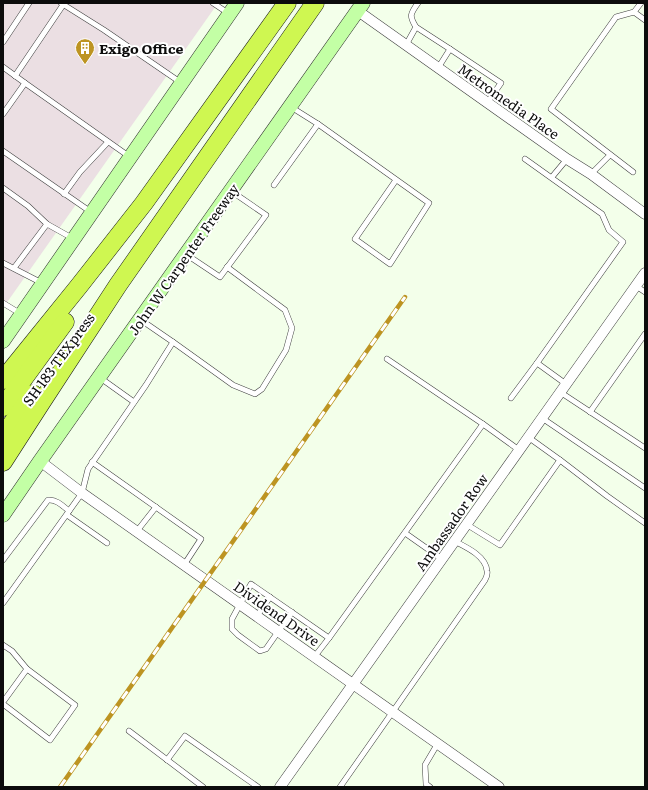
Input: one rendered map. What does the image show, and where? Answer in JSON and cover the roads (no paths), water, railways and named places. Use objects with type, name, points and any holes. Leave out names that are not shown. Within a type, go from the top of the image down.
[{"type":"highway","points":[[3,380],[79,286],[156,186],[287,3]]},
{"type":"highway","points":[[3,462],[118,285],[315,3]]},
{"type":"highway","name":"SH 183 TEXpress","points":[[3,436],[84,320],[118,285]]},
{"type":"highway","name":"SH 183 TEXpress","points":[[3,407],[68,317],[79,286]]},
{"type":"main road","name":"John W Carpenter Freeway","points":[[3,515],[361,7]]},
{"type":"main road","points":[[3,340],[233,8]]},
{"type":"street","name":"Metromedia Place","points":[[361,7],[406,45],[567,159],[591,174],[645,214]]},
{"type":"street","name":"Ambassador Row","points":[[280,787],[645,274]]},
{"type":"street","name":"Dividend Drive","points":[[40,461],[82,493],[354,683],[499,787]]},
{"type":"lane","points":[[3,42],[29,3]]},
{"type":"lane","points":[[213,3],[233,8]]},
{"type":"lane","points":[[418,3],[411,14],[411,19],[416,27],[501,83],[487,102]]},
{"type":"lane","points":[[633,172],[551,109],[616,17],[634,12],[641,3]]},
{"type":"lane","points":[[15,76],[62,4],[104,30],[181,83]]},
{"type":"lane","points":[[634,12],[645,20]]},
{"type":"lane","points":[[406,45],[416,27]]},
{"type":"lane","points":[[438,68],[450,49]]},
{"type":"lane","points":[[3,67],[130,157]]},
{"type":"lane","points":[[3,114],[25,83]]},
{"type":"lane","points":[[290,106],[318,124],[429,203],[390,264],[355,239],[396,180]]},
{"type":"lane","points":[[274,185],[318,124]]},
{"type":"lane","points":[[64,194],[80,172],[108,142]]},
{"type":"lane","points":[[3,151],[91,213]]},
{"type":"lane","points":[[591,174],[610,155]]},
{"type":"lane","points":[[511,398],[623,242],[609,230],[602,214],[525,159]]},
{"type":"lane","points":[[552,177],[567,159]]},
{"type":"lane","points":[[3,188],[28,206],[47,224],[73,239]]},
{"type":"lane","points":[[186,254],[220,277],[266,215],[230,191]]},
{"type":"lane","points":[[14,268],[47,224]]},
{"type":"lane","points":[[3,264],[43,283]]},
{"type":"lane","points":[[140,319],[233,385],[255,394],[262,389],[286,350],[292,328],[285,310],[227,268]]},
{"type":"lane","points":[[636,286],[645,292]]},
{"type":"lane","points":[[3,303],[21,315]]},
{"type":"lane","points":[[590,412],[645,334]]},
{"type":"lane","points":[[3,603],[82,493],[88,469],[92,462],[134,402],[173,342]]},
{"type":"lane","points":[[387,359],[519,450]]},
{"type":"lane","points":[[537,363],[590,412],[645,448]]},
{"type":"lane","points":[[99,377],[134,402]]},
{"type":"lane","points":[[542,418],[645,488]]},
{"type":"lane","points":[[315,656],[483,424]]},
{"type":"lane","points":[[528,437],[645,523]]},
{"type":"lane","points":[[466,524],[500,545],[560,460]]},
{"type":"lane","points":[[92,462],[201,539],[184,565]]},
{"type":"lane","points":[[3,560],[48,500],[57,502],[68,513],[107,543]]},
{"type":"lane","points":[[136,531],[156,507]]},
{"type":"lane","points":[[405,533],[442,559]]},
{"type":"lane","points":[[340,787],[485,580],[487,571],[484,561],[473,552],[454,541]]},
{"type":"lane","points":[[292,612],[266,649],[260,651],[232,629],[232,619],[252,584],[270,597],[292,612],[329,638]]},
{"type":"lane","points":[[257,616],[270,597]]},
{"type":"lane","points":[[3,645],[12,651],[27,669],[75,705],[50,740],[3,703],[27,669]]},
{"type":"lane","points":[[129,731],[202,787]]},
{"type":"lane","points":[[167,760],[185,736],[258,787]]},
{"type":"lane","points":[[430,787],[426,784],[426,765],[438,744]]},
{"type":"railway","points":[[60,787],[405,297]]},
{"type":"place","name":"Exigo Office","points":[[85,65]]}]
